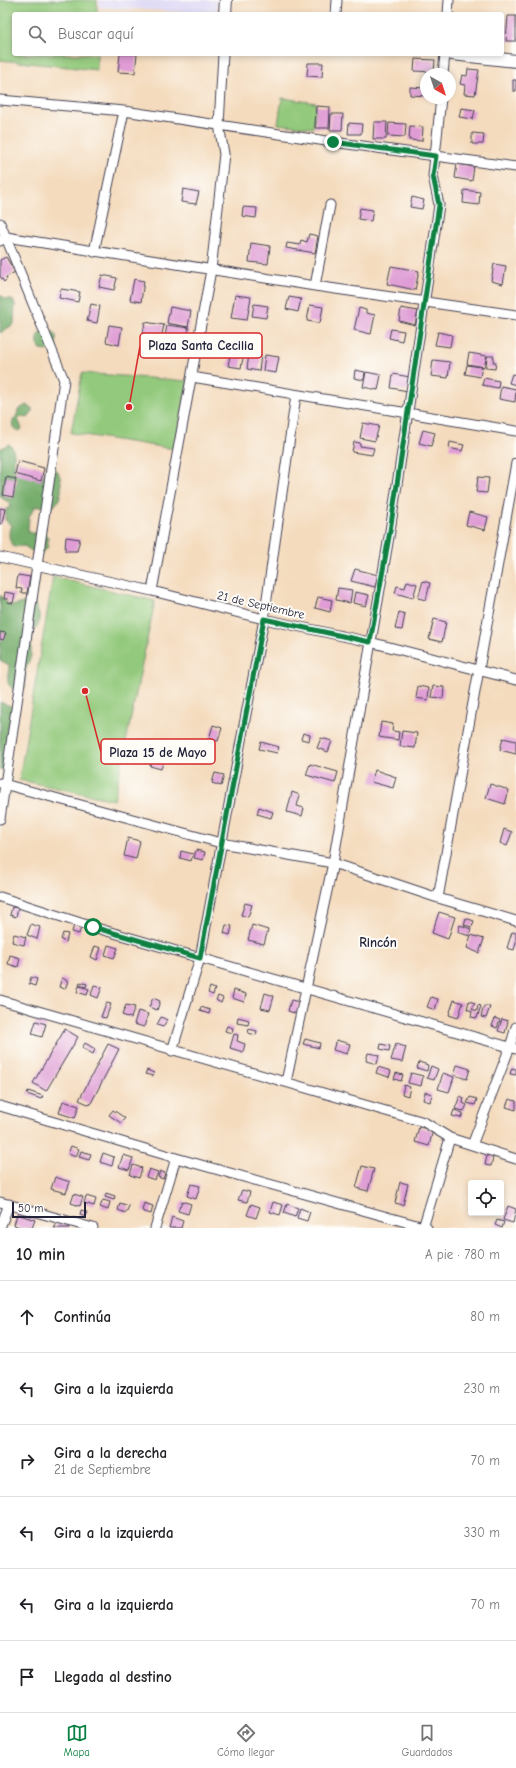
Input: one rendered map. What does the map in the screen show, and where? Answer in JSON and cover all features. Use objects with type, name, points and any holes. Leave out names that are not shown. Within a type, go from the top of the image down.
[{"type":"street","points":[[225,12],[226,0]]},
{"type":"street","points":[[336,12],[337,0]]},
{"type":"street","points":[[448,12],[449,0]]},
{"type":"street","points":[[152,591],[211,270],[224,154],[219,125],[222,56]]},
{"type":"street","points":[[444,68],[445,56]]},
{"type":"street","points":[[470,56],[516,61]]},
{"type":"street","points":[[0,100],[124,111],[516,167]]},
{"type":"street","points":[[286,1082],[333,863],[390,531],[439,205],[433,176],[440,104]]},
{"type":"street","points":[[94,252],[124,111]]},
{"type":"street","points":[[315,286],[330,205]]},
{"type":"street","points":[[0,223],[3,239],[64,380],[2,784],[0,819]]},
{"type":"street","points":[[3,239],[516,315]]},
{"type":"street","points":[[192,377],[516,431]]},
{"type":"street","points":[[172,1051],[200,958],[264,619],[296,395]]},
{"type":"street","points":[[438,898],[516,463]]},
{"type":"street","name":"21 de Septiembre","points":[[0,557],[152,591],[264,619],[370,642],[516,680]]},
{"type":"street","points":[[2,784],[221,843],[333,863],[438,898],[516,921]]},
{"type":"street","points":[[0,897],[93,927],[513,1048]]},
{"type":"street","points":[[0,1000],[172,1051],[424,1122],[450,1138],[516,1158]]},
{"type":"street","points":[[472,1144],[513,1048],[516,1027]]},
{"type":"street","points":[[0,1106],[176,1158],[425,1228],[450,1138]]},
{"type":"street","points":[[155,1228],[176,1158]]},
{"type":"street","points":[[0,1202],[87,1227]]},
{"type":"street","points":[[0,1228],[9,1204]]},
{"type":"shaded area","points":[[99,0],[217,0],[217,12],[183,12],[99,7]]},
{"type":"green space","points":[[0,0],[97,0],[97,12],[12,12],[12,56],[97,56],[97,70],[0,60]]},
{"type":"green space","points":[[282,98],[316,103],[313,128],[278,124]]},
{"type":"green space","points":[[0,295],[6,299],[12,299],[15,304],[14,324],[0,333]]},
{"type":"green space","points":[[48,329],[55,334],[56,348],[45,351],[39,346],[38,334],[42,330]]},
{"type":"green space","points":[[82,373],[188,381],[175,449],[71,433]]},
{"type":"green space","points":[[26,405],[32,408],[32,412],[28,418],[22,417],[18,419],[22,429],[19,431],[14,429],[12,423],[18,410]]},
{"type":"green space","points":[[9,444],[12,447],[14,454],[15,474],[41,481],[48,466],[55,468],[58,472],[61,489],[55,505],[51,508],[39,506],[35,507],[29,517],[28,529],[30,533],[44,533],[48,537],[48,547],[42,553],[35,553],[24,546],[14,547],[11,542],[9,531],[11,525],[5,520],[6,509],[10,507],[10,503],[0,497],[0,449]],"holes":[[[6,476],[18,480],[14,489],[14,498],[11,499],[2,495]]]},
{"type":"green space","points":[[53,577],[155,601],[114,800],[19,780]]},
{"type":"green space","points":[[0,595],[10,606],[34,602],[40,617],[38,625],[32,632],[31,656],[25,671],[25,688],[18,692],[11,687],[8,681],[9,665],[0,660]]},
{"type":"green space","points":[[0,702],[11,706],[15,713],[5,768],[0,770]]},
{"type":"building","points":[[508,16],[516,16],[516,41],[506,41]]},
{"type":"building","points":[[120,56],[137,56],[135,73],[118,72]]},
{"type":"building","points":[[415,59],[435,60],[434,68],[420,68],[420,71],[414,71]]},
{"type":"building","points":[[308,63],[323,63],[322,77],[307,76]]},
{"type":"building","points":[[468,69],[479,70],[475,95],[464,94],[465,85],[460,84],[462,75],[467,76]]},
{"type":"building","points":[[513,80],[516,80],[516,91],[513,91]]},
{"type":"building","points":[[410,87],[420,88],[420,96],[410,95]]},
{"type":"building","points":[[316,106],[330,107],[329,128],[315,128]]},
{"type":"building","points":[[461,108],[475,110],[473,119],[459,117]]},
{"type":"building","points":[[331,114],[343,114],[342,130],[330,130]]},
{"type":"building","points":[[374,122],[387,122],[386,139],[373,139]]},
{"type":"building","points":[[349,123],[362,124],[361,134],[348,134]]},
{"type":"building","points":[[389,123],[406,124],[405,137],[388,136]]},
{"type":"building","points":[[410,126],[423,127],[422,141],[409,140]]},
{"type":"building","points":[[472,133],[484,134],[483,144],[472,144]]},
{"type":"building","points":[[457,164],[474,167],[472,181],[455,178]]},
{"type":"building","points":[[183,189],[199,192],[196,204],[181,202]]},
{"type":"building","points":[[464,190],[480,192],[479,205],[463,203]]},
{"type":"building","points":[[412,197],[424,200],[422,209],[410,207]]},
{"type":"building","points":[[243,207],[257,208],[256,218],[242,216]]},
{"type":"building","points":[[360,208],[373,210],[371,221],[358,219]]},
{"type":"building","points":[[309,234],[318,236],[315,253],[286,248],[287,243],[300,245],[301,240],[307,242]]},
{"type":"building","points":[[251,243],[270,246],[268,264],[249,262]]},
{"type":"building","points":[[6,257],[15,272],[6,277],[7,279],[4,282],[0,276],[0,260]]},
{"type":"building","points":[[494,264],[506,266],[503,284],[491,281]]},
{"type":"building","points":[[391,266],[419,271],[415,290],[387,284]]},
{"type":"building","points":[[102,275],[117,278],[114,290],[99,287]]},
{"type":"building","points":[[134,279],[144,281],[141,302],[130,300]]},
{"type":"building","points":[[61,289],[80,292],[78,302],[59,298]]},
{"type":"building","points":[[235,295],[251,297],[247,320],[231,318]]},
{"type":"building","points":[[289,297],[301,299],[298,312],[286,309]]},
{"type":"building","points":[[91,304],[100,306],[97,323],[87,321]]},
{"type":"building","points":[[254,304],[268,306],[266,318],[252,316]]},
{"type":"building","points":[[310,305],[323,307],[320,323],[307,321]]},
{"type":"building","points":[[170,307],[191,311],[188,327],[167,323]]},
{"type":"building","points":[[359,308],[366,310],[366,313],[375,315],[371,334],[354,330]]},
{"type":"building","points":[[401,308],[418,311],[415,325],[399,321]]},
{"type":"building","points":[[145,322],[164,325],[160,343],[142,339]]},
{"type":"building","points":[[109,325],[122,327],[119,345],[106,342]]},
{"type":"building","points":[[167,325],[189,328],[186,345],[164,342]]},
{"type":"building","points":[[391,329],[404,331],[402,341],[389,338]]},
{"type":"building","points":[[438,332],[452,335],[450,347],[435,345]]},
{"type":"building","points":[[231,350],[244,353],[241,368],[228,366]]},
{"type":"building","points":[[469,353],[487,356],[484,367],[467,364]]},
{"type":"building","points":[[249,354],[261,355],[259,371],[247,369]]},
{"type":"building","points":[[265,355],[279,357],[276,373],[263,371]]},
{"type":"building","points":[[487,356],[494,356],[493,362],[496,362],[495,369],[486,368]]},
{"type":"building","points":[[433,360],[450,362],[448,378],[431,376]]},
{"type":"building","points":[[467,365],[482,367],[480,377],[465,374]]},
{"type":"building","points":[[355,370],[365,372],[364,380],[354,378]]},
{"type":"building","points":[[366,372],[381,375],[378,390],[363,387]]},
{"type":"building","points":[[393,374],[410,377],[408,391],[391,388]]},
{"type":"building","points":[[512,374],[516,375],[516,385],[509,383]]},
{"type":"building","points":[[484,378],[499,381],[498,388],[482,385]]},
{"type":"building","points":[[501,386],[516,389],[515,402],[499,399]]},
{"type":"building","points":[[363,423],[379,426],[375,441],[360,438]]},
{"type":"building","points":[[423,430],[435,433],[431,446],[419,443]]},
{"type":"building","points":[[354,442],[360,443],[360,446],[374,448],[372,455],[352,452]]},
{"type":"building","points":[[450,442],[464,445],[462,451],[449,448]]},
{"type":"building","points":[[18,461],[44,468],[41,481],[15,474]]},
{"type":"building","points":[[6,477],[16,479],[13,497],[3,495]]},
{"type":"building","points":[[478,477],[489,478],[487,493],[476,492]]},
{"type":"building","points":[[0,508],[5,509],[2,524],[0,524]]},
{"type":"building","points":[[469,512],[488,517],[485,530],[466,525]]},
{"type":"building","points":[[66,537],[80,539],[77,551],[65,551]]},
{"type":"building","points":[[355,569],[378,575],[375,587],[351,581]]},
{"type":"building","points":[[18,575],[30,577],[27,593],[21,593],[22,589],[16,588]]},
{"type":"building","points":[[407,581],[417,584],[413,598],[395,593],[397,586],[405,588]]},
{"type":"building","points":[[423,581],[430,583],[426,600],[418,598]]},
{"type":"building","points":[[338,588],[352,590],[350,603],[336,600]]},
{"type":"building","points":[[5,592],[15,594],[13,603],[7,602],[8,599],[4,599]]},
{"type":"building","points":[[355,592],[369,595],[366,606],[353,603]]},
{"type":"building","points":[[318,597],[332,600],[330,612],[315,608]]},
{"type":"building","points":[[399,612],[405,614],[402,630],[395,629]]},
{"type":"building","points":[[434,619],[446,622],[442,642],[429,639]]},
{"type":"building","points":[[0,632],[6,633],[3,640],[0,639]]},
{"type":"building","points":[[418,686],[429,688],[428,700],[416,698]]},
{"type":"building","points":[[433,686],[444,687],[443,698],[431,697]]},
{"type":"building","points":[[381,722],[393,724],[392,731],[399,732],[398,740],[379,737]]},
{"type":"building","points":[[213,725],[222,728],[218,741],[209,739]]},
{"type":"building","points":[[402,731],[417,733],[415,748],[400,746]]},
{"type":"building","points":[[303,733],[310,735],[309,741],[301,739]]},
{"type":"building","points":[[321,738],[332,741],[328,752],[317,748]]},
{"type":"building","points":[[503,738],[516,741],[516,754],[500,750]]},
{"type":"building","points":[[261,742],[279,747],[277,753],[259,749]]},
{"type":"building","points":[[153,756],[164,760],[161,769],[150,766]]},
{"type":"building","points":[[310,764],[338,772],[335,783],[306,775]]},
{"type":"building","points":[[375,770],[396,777],[393,788],[371,782]]},
{"type":"building","points":[[215,773],[224,775],[221,786],[212,783]]},
{"type":"building","points":[[490,784],[509,790],[505,804],[486,798]]},
{"type":"building","points":[[292,792],[300,795],[297,806],[304,808],[302,816],[287,812]]},
{"type":"building","points":[[259,807],[273,812],[271,818],[257,814]]},
{"type":"building","points":[[504,829],[512,832],[507,846],[500,843]]},
{"type":"building","points":[[128,838],[140,841],[136,859],[124,856]]},
{"type":"building","points":[[196,850],[205,852],[203,860],[194,858]]},
{"type":"building","points":[[181,851],[193,854],[191,861],[180,858]]},
{"type":"building","points":[[245,903],[252,905],[248,917],[241,915]]},
{"type":"building","points":[[12,907],[18,908],[16,917],[10,915]]},
{"type":"building","points":[[439,912],[455,917],[448,939],[432,933]]},
{"type":"building","points":[[466,918],[474,921],[472,927],[464,925]]},
{"type":"building","points":[[31,924],[40,927],[37,939],[27,935]]},
{"type":"building","points":[[74,925],[81,927],[79,934],[72,932]]},
{"type":"building","points":[[226,925],[232,926],[230,935],[224,933]]},
{"type":"building","points":[[252,925],[268,930],[264,944],[248,940]]},
{"type":"building","points":[[460,925],[471,929],[469,936],[458,932]]},
{"type":"building","points":[[512,932],[516,933],[514,950],[507,948]]},
{"type":"building","points":[[63,933],[68,934],[66,942],[61,940]]},
{"type":"building","points":[[14,934],[26,937],[24,945],[12,942]]},
{"type":"building","points":[[471,935],[484,939],[479,953],[467,948]]},
{"type":"building","points":[[108,945],[118,948],[114,958],[105,955]]},
{"type":"building","points":[[95,946],[101,948],[97,960],[91,957]]},
{"type":"building","points":[[10,955],[20,958],[18,967],[8,964]]},
{"type":"building","points":[[31,977],[37,979],[35,986],[29,984]]},
{"type":"building","points":[[62,978],[68,981],[65,989],[59,987]]},
{"type":"building","points":[[80,982],[87,984],[86,987],[79,985]]},
{"type":"building","points":[[94,985],[102,987],[98,998],[91,995]]},
{"type":"building","points":[[79,986],[89,989],[87,995],[77,992]]},
{"type":"building","points":[[210,987],[215,989],[213,995],[208,993]]},
{"type":"building","points":[[234,990],[246,994],[244,1002],[232,998]]},
{"type":"building","points":[[265,993],[274,996],[270,1010],[261,1008]]},
{"type":"building","points":[[218,996],[223,998],[221,1003],[216,1000]]},
{"type":"building","points":[[431,997],[438,999],[435,1010],[427,1007]]},
{"type":"building","points":[[153,998],[160,1001],[157,1010],[149,1007]]},
{"type":"building","points":[[291,1000],[300,1002],[297,1014],[288,1011]]},
{"type":"building","points":[[454,1000],[463,1003],[458,1018],[449,1015]]},
{"type":"building","points":[[469,1001],[475,1003],[472,1009],[477,1011],[478,1005],[481,1006],[477,1018],[471,1017],[472,1011],[467,1009]]},
{"type":"building","points":[[106,1003],[111,1004],[106,1018],[101,1017]]},
{"type":"building","points":[[126,1005],[135,1007],[131,1018],[122,1015]]},
{"type":"building","points":[[484,1006],[490,1007],[486,1018],[481,1017]]},
{"type":"building","points":[[201,1007],[210,1010],[209,1014],[200,1011]]},
{"type":"building","points":[[138,1011],[148,1014],[144,1027],[134,1024]]},
{"type":"building","points":[[161,1017],[167,1020],[163,1027],[157,1025]]},
{"type":"building","points":[[238,1017],[249,1020],[248,1025],[237,1023]]},
{"type":"building","points":[[495,1018],[500,1020],[497,1028],[492,1026]]},
{"type":"building","points":[[502,1019],[508,1021],[505,1033],[498,1031]]},
{"type":"building","points":[[36,1021],[46,1024],[42,1037],[32,1034]]},
{"type":"building","points":[[227,1026],[233,1028],[232,1033],[225,1031]]},
{"type":"building","points":[[65,1029],[78,1037],[46,1091],[33,1083]]},
{"type":"building","points":[[249,1029],[257,1031],[256,1035],[248,1033]]},
{"type":"building","points":[[234,1034],[238,1035],[237,1041],[245,1044],[243,1052],[230,1048]]},
{"type":"building","points":[[305,1039],[320,1043],[319,1048],[303,1044]]},
{"type":"building","points":[[336,1040],[350,1044],[347,1054],[333,1050]]},
{"type":"building","points":[[85,1043],[95,1049],[93,1054],[82,1048]]},
{"type":"building","points":[[108,1044],[119,1049],[90,1105],[79,1100]]},
{"type":"building","points":[[381,1044],[390,1046],[389,1051],[380,1049]]},
{"type":"building","points":[[396,1044],[406,1047],[402,1062],[391,1060]]},
{"type":"building","points":[[368,1053],[379,1055],[377,1064],[366,1061]]},
{"type":"building","points":[[419,1062],[428,1065],[427,1071],[417,1068]]},
{"type":"building","points":[[457,1065],[470,1069],[467,1079],[454,1075]]},
{"type":"building","points":[[431,1066],[438,1069],[434,1080],[427,1078]]},
{"type":"building","points":[[378,1067],[391,1071],[389,1077],[376,1073]]},
{"type":"building","points":[[512,1068],[516,1069],[516,1075],[510,1074]]},
{"type":"building","points":[[147,1070],[154,1073],[153,1076],[145,1074]]},
{"type":"building","points":[[396,1073],[403,1075],[401,1081],[394,1079]]},
{"type":"building","points":[[411,1073],[423,1076],[421,1086],[408,1083]]},
{"type":"building","points":[[443,1073],[454,1077],[449,1092],[438,1089]]},
{"type":"building","points":[[404,1085],[410,1087],[408,1096],[402,1094]]},
{"type":"building","points":[[28,1091],[43,1096],[41,1099],[27,1094]]},
{"type":"building","points":[[425,1092],[432,1094],[430,1102],[423,1100]]},
{"type":"building","points":[[460,1096],[464,1098],[463,1103],[467,1105],[464,1111],[455,1109]]},
{"type":"building","points":[[470,1097],[477,1099],[475,1105],[467,1103]]},
{"type":"building","points":[[509,1099],[516,1101],[516,1110],[506,1107]]},
{"type":"building","points":[[63,1101],[79,1106],[75,1118],[59,1113]]},
{"type":"building","points":[[113,1110],[125,1118],[121,1123],[109,1115]]},
{"type":"building","points":[[454,1110],[463,1113],[461,1118],[452,1116]]},
{"type":"building","points":[[419,1127],[433,1130],[429,1146],[415,1142]]},
{"type":"building","points":[[71,1146],[79,1149],[76,1157],[68,1154]]},
{"type":"building","points":[[81,1151],[91,1154],[89,1160],[79,1157]]},
{"type":"building","points":[[488,1151],[494,1153],[491,1166],[485,1165]]},
{"type":"building","points":[[103,1153],[114,1157],[112,1166],[100,1162]]},
{"type":"building","points":[[123,1155],[133,1158],[129,1170],[119,1167]]},
{"type":"building","points":[[133,1165],[142,1168],[139,1178],[130,1175]]},
{"type":"building","points":[[362,1166],[374,1169],[368,1191],[356,1188]]},
{"type":"building","points":[[149,1169],[158,1172],[155,1180],[146,1177]]},
{"type":"building","points":[[160,1171],[165,1173],[163,1179],[158,1177]]},
{"type":"building","points":[[55,1177],[70,1182],[66,1193],[51,1189]]},
{"type":"building","points":[[400,1182],[408,1184],[403,1205],[395,1203]]},
{"type":"building","points":[[191,1184],[200,1186],[196,1199],[187,1196]]},
{"type":"building","points":[[242,1190],[250,1192],[247,1202],[238,1200]]},
{"type":"building","points":[[106,1193],[115,1196],[114,1200],[105,1197]]},
{"type":"building","points":[[74,1194],[83,1197],[80,1206],[71,1203]]},
{"type":"building","points":[[86,1196],[96,1199],[94,1206],[84,1203]]},
{"type":"building","points":[[103,1200],[110,1202],[108,1210],[100,1207]]},
{"type":"building","points":[[182,1201],[191,1204],[188,1214],[178,1211]]},
{"type":"building","points":[[273,1202],[283,1205],[280,1215],[270,1212]]},
{"type":"building","points":[[120,1203],[129,1206],[126,1213],[118,1210]]},
{"type":"building","points":[[144,1203],[153,1206],[151,1214],[142,1211]]},
{"type":"building","points":[[251,1204],[260,1207],[256,1218],[247,1215]]},
{"type":"building","points":[[287,1204],[298,1208],[295,1217],[284,1213]]},
{"type":"building","points":[[508,1206],[516,1209],[513,1223],[503,1220]]},
{"type":"building","points":[[300,1208],[310,1212],[307,1221],[297,1218]]},
{"type":"building","points":[[81,1210],[87,1212],[85,1217],[80,1215]]},
{"type":"building","points":[[17,1214],[35,1220],[32,1228],[23,1228],[14,1225]]},
{"type":"building","points":[[172,1217],[183,1221],[181,1228],[169,1228]]},
{"type":"building","points":[[497,1220],[504,1222],[502,1228],[495,1225]]},
{"type":"building","points":[[58,1222],[70,1226],[69,1228],[54,1228]]},
{"type":"place","name":"Plaza Santa Cecilia","points":[[129,407]]},
{"type":"place","name":"Plaza 15 de Mayo","points":[[85,691]]},
{"type":"district","name":"Rincón","points":[[378,942]]},
{"type":"route","points":[[93,927],[200,958],[264,619],[370,642],[390,531],[439,205],[433,176],[436,156],[333,142]]}]
